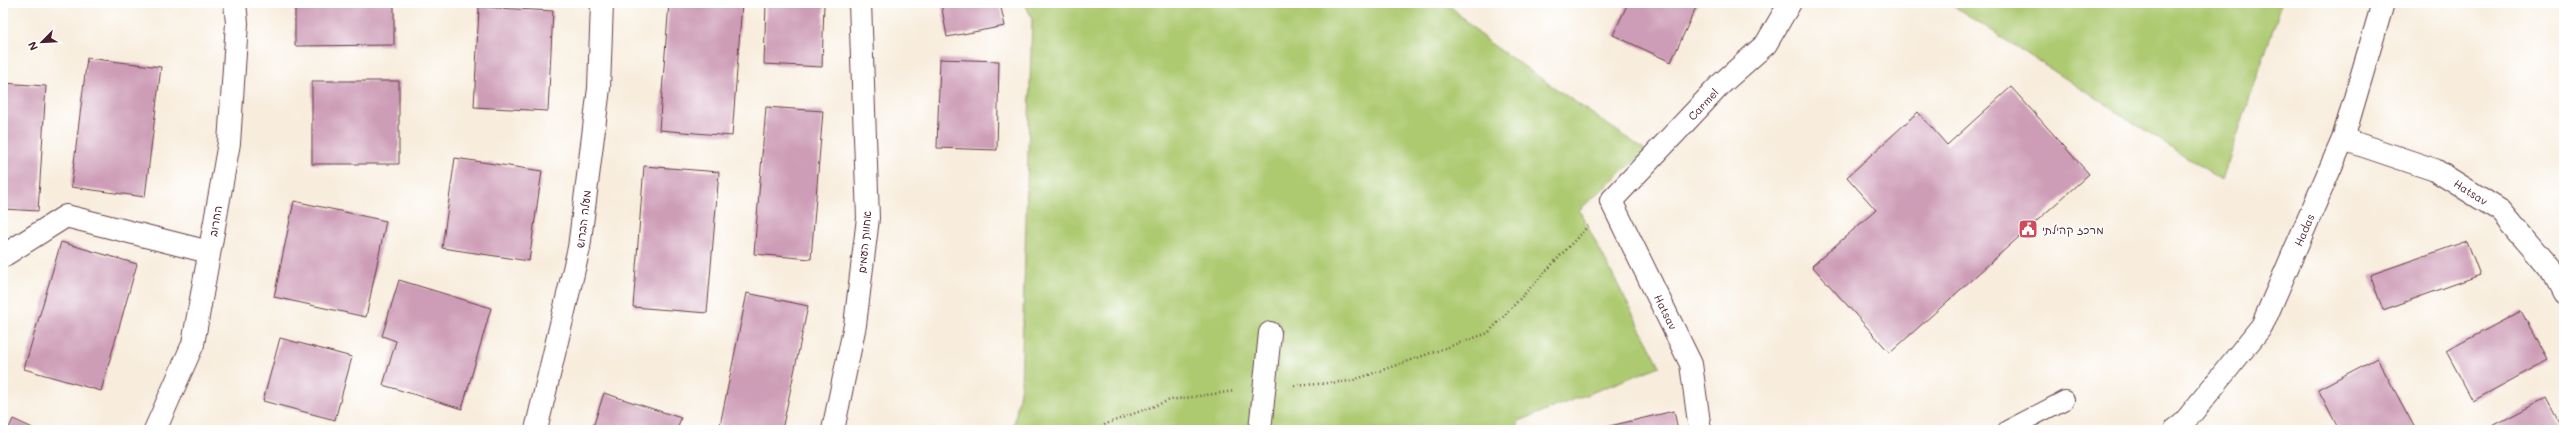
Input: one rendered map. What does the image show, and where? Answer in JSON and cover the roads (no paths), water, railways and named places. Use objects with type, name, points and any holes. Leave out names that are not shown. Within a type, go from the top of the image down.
[{"type":"street","name":"החרוב","points":[[155,430],[193,344],[229,143],[237,23],[235,3]]},
{"type":"street","name":"מעלה הברוש","points":[[536,430],[579,248],[599,88],[602,3]]},
{"type":"street","name":"אחוות העמים","points":[[833,430],[855,325],[868,218],[860,3]]},
{"type":"street","name":"Carmel","points":[[1611,201],[1721,84],[1766,44],[1790,3]]},
{"type":"street","name":"Hadas","points":[[2175,430],[2183,424],[2262,326],[2343,139],[2383,3]]},
{"type":"street","name":"Hatsav","points":[[2343,139],[2435,170],[2501,211],[2554,274],[2564,293]]},
{"type":"street","name":"Hatsav","points":[[1611,201],[1691,364],[1700,430]]},
{"type":"street","points":[[3,256],[66,216],[209,252]]},
{"type":"street","points":[[1260,430],[1270,333]]},
{"type":"lane","points":[[2007,430],[2065,400]]},
{"type":"place","name":"מרכז קהילתי","points":[[2028,229]]}]
